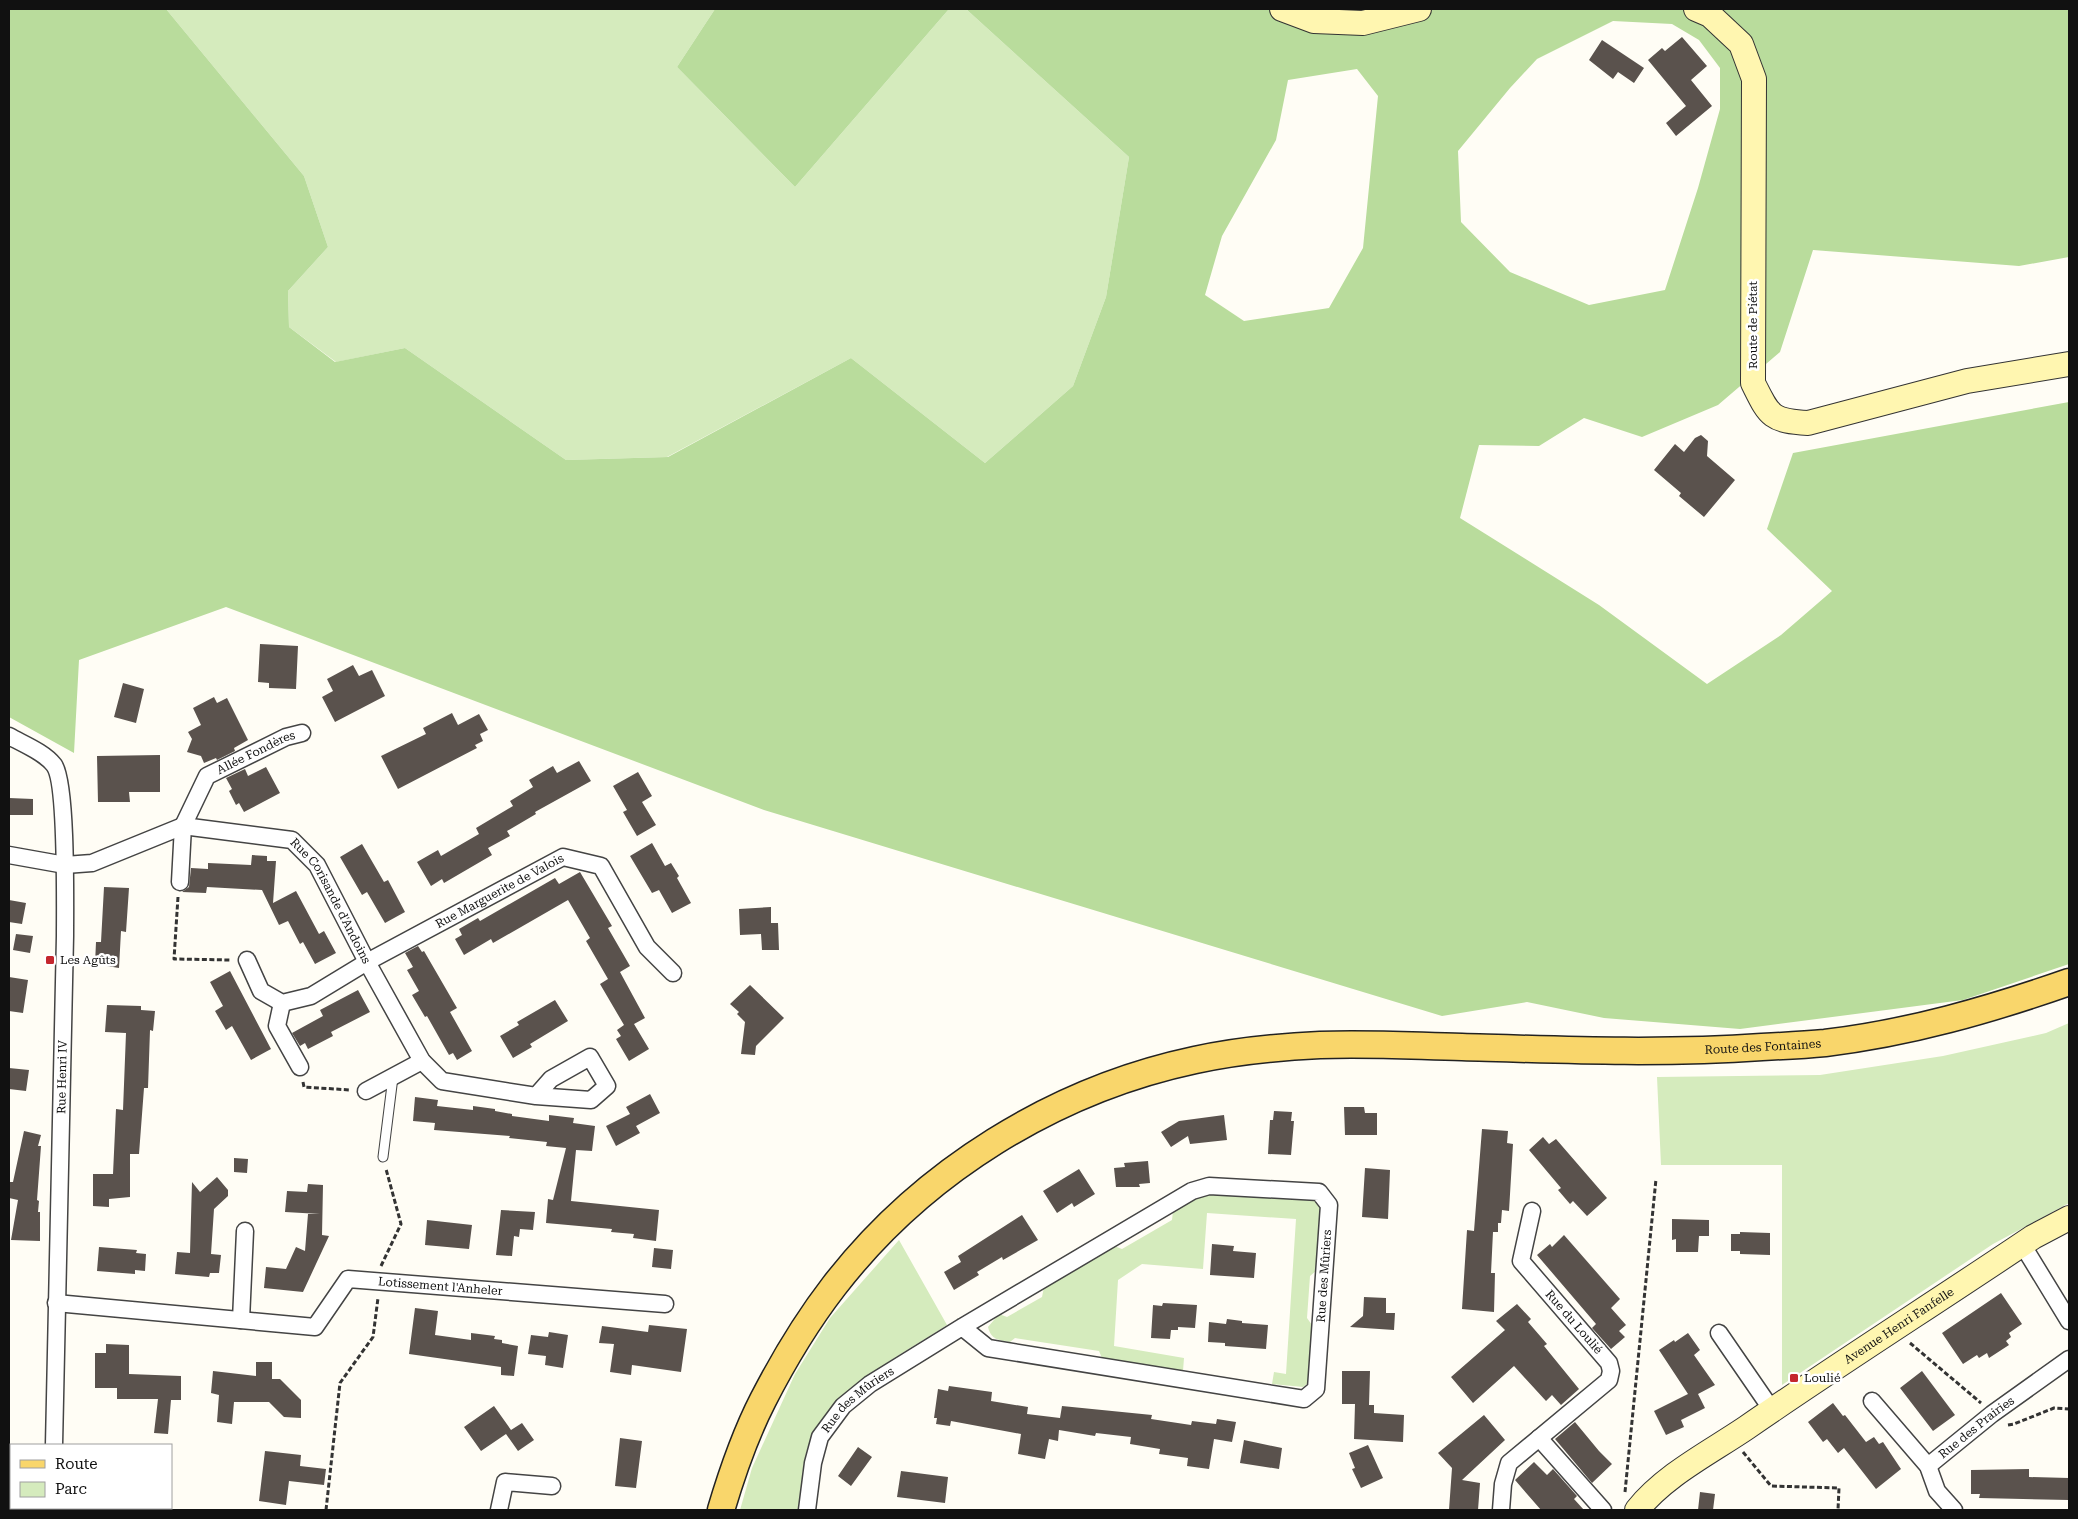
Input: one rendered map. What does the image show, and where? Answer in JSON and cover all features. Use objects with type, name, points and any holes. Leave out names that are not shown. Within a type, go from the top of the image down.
[{"type":"main road","name":"Route des Fontaines","points":[[721,1510],[735,1463],[761,1402],[792,1347],[833,1286],[875,1239],[950,1172],[994,1142],[1040,1115],[1095,1091],[1141,1074],[1194,1060],[1251,1050],[1321,1045],[1448,1046],[1604,1051],[1702,1051],[1823,1043],[1921,1027],[2008,1003],[2069,982]]},
{"type":"street","points":[[1282,9],[1314,21],[1363,23],[1419,9]]},
{"type":"street","name":"Route de Piétat","points":[[1696,9],[1710,15],[1741,44],[1754,79],[1754,383],[1768,412],[1784,422],[1808,423],[1967,381],[2069,364]]},
{"type":"street","name":"Allée Fondères","points":[[183,826],[207,776],[286,737],[302,733]]},
{"type":"street","name":"Rue Henri IV","points":[[9,736],[43,756],[54,765],[60,782],[65,864],[54,1444]]},
{"type":"street","points":[[180,882],[183,826]]},
{"type":"street","name":"Rue Corisande d'Andoins","points":[[9,854],[65,864],[92,863],[183,826],[292,840],[317,865],[366,962],[422,1061],[442,1081],[536,1096]]},
{"type":"street","name":"Rue Marguerite de Valois","points":[[282,1003],[310,996],[366,962],[563,857],[601,866],[647,947],[673,973]]},
{"type":"street","points":[[247,960],[261,991],[282,1003],[277,1026],[300,1067]]},
{"type":"street","points":[[366,1091],[422,1061]]},
{"type":"street","name":"Rue des Mûriers","points":[[807,1510],[813,1463],[820,1437],[843,1406],[870,1384],[962,1327],[1192,1191],[1209,1186],[1319,1192],[1329,1205],[1316,1389],[1304,1399],[988,1348],[962,1327]]},
{"type":"street","name":"Rue du Loulié","points":[[1501,1510],[1503,1484],[1509,1462],[1609,1380],[1611,1370],[1609,1362],[1521,1261],[1532,1211]]},
{"type":"street","name":"Avenue Henri Fanfelle","points":[[1631,1505],[1647,1498],[1685,1468],[2022,1244],[2069,1218]]},
{"type":"street","points":[[241,1320],[246,1231]]},
{"type":"street","points":[[2022,1244],[2069,1321]]},
{"type":"street","name":"Lotissement l'Anheler","points":[[56,1302],[315,1327],[348,1279],[665,1304]]},
{"type":"street","points":[[1718,1333],[1772,1410]]},
{"type":"street","name":"Rue des Prairies","points":[[1954,1510],[1937,1491],[1928,1466],[1992,1414],[2069,1359]]},
{"type":"street","points":[[1872,1402],[1928,1466]]},
{"type":"street","points":[[1539,1438],[1603,1510]]},
{"type":"street","points":[[499,1510],[505,1482],[552,1486]]},
{"type":"lane","points":[[383,1156],[393,1077]]},
{"type":"path","points":[[180,882],[174,959],[247,960]]},
{"type":"path","points":[[300,1067],[304,1087],[366,1091]]},
{"type":"path","points":[[1631,1505],[1656,1179]]},
{"type":"path","points":[[1894,1329],[1974,1396],[2002,1425],[2014,1424],[2054,1408],[2069,1409]]},
{"type":"path","points":[[326,1510],[340,1382]]},
{"type":"path","points":[[1732,1438],[1771,1486],[1840,1488],[1838,1510]]},
{"type":"green space","points":[[9,9],[166,9],[304,176],[328,247],[288,291],[289,327],[335,362],[405,348],[566,460],[668,457],[851,358],[985,463],[1073,386],[1106,297],[1129,157],[966,9],[2069,9],[2069,257],[2019,266],[1813,250],[1780,352],[1718,405],[1642,437],[1584,418],[1539,446],[1479,445],[1460,518],[1599,605],[1707,684],[1781,635],[1832,591],[1767,529],[1793,453],[2069,402],[2069,964],[1963,1000],[1740,1029],[1604,1018],[1527,1002],[1442,1016],[764,810],[226,607],[79,660],[74,753],[9,717]],"holes":[[[1613,21],[1672,24],[1699,40],[1720,68],[1720,109],[1698,188],[1665,290],[1589,305],[1510,272],[1461,222],[1458,151],[1510,88],[1537,59]],[[1357,69],[1378,96],[1363,248],[1329,308],[1244,321],[1205,295],[1222,236],[1276,140],[1288,80]]]},
{"type":"green space","points":[[166,9],[715,9],[677,67],[795,187],[949,9],[966,9],[1129,157],[1106,297],[1073,386],[985,463],[851,358],[667,457],[566,460],[405,348],[336,362],[289,327],[288,291],[328,247],[304,176]]},
{"type":"green space","points":[[715,9],[949,9],[795,187],[677,67]]},
{"type":"green space","points":[[2069,1023],[2069,1203],[1993,1244],[1782,1385],[1782,1165],[1661,1165],[1657,1077],[1820,1075],[1943,1056],[2046,1033]]},
{"type":"green space","points":[[1215,1192],[1315,1199],[1321,1211],[1316,1271],[1310,1276],[1307,1318],[1312,1325],[1308,1383],[1303,1387],[1272,1384],[1274,1372],[1286,1374],[1296,1219],[1207,1213],[1203,1269],[1142,1264],[1118,1280],[1114,1346],[1184,1358],[1183,1371],[1102,1358],[1099,1351],[1015,1338],[1010,1342],[1002,1341],[991,1335],[988,1327],[999,1314],[1007,1317],[1042,1297],[1044,1287],[1114,1246],[1122,1249],[1172,1220],[1173,1211],[1196,1197]]},
{"type":"green space","points":[[899,1240],[947,1325],[865,1378],[829,1411],[816,1431],[806,1453],[802,1474],[800,1510],[740,1510],[752,1468],[795,1374],[830,1318]]},
{"type":"building","points":[[1682,37],[1707,66],[1691,80],[1712,106],[1676,136],[1666,123],[1686,106],[1648,60],[1662,48],[1665,51]]},
{"type":"building","points":[[1602,40],[1644,68],[1634,83],[1618,72],[1613,79],[1589,60]]},
{"type":"building","points":[[1701,435],[1708,441],[1707,456],[1735,480],[1704,517],[1679,496],[1681,493],[1654,470],[1675,444],[1684,452],[1695,438]]},
{"type":"building","points":[[260,644],[298,646],[296,689],[269,688],[269,683],[258,682]]},
{"type":"building","points":[[353,665],[359,676],[372,670],[385,696],[335,722],[322,697],[333,691],[327,679]]},
{"type":"building","points":[[123,683],[144,689],[136,723],[114,717]]},
{"type":"building","points":[[214,697],[217,703],[227,698],[248,740],[234,748],[235,751],[217,760],[216,758],[204,763],[201,756],[187,752],[192,739],[188,732],[201,725],[193,708]]},
{"type":"building","points":[[452,713],[458,725],[479,714],[488,730],[480,734],[483,741],[475,745],[477,748],[398,789],[381,756],[426,734],[423,728]]},
{"type":"building","points":[[160,755],[160,792],[129,792],[130,802],[98,802],[97,756]]},
{"type":"building","points":[[579,761],[591,781],[535,812],[536,814],[507,831],[510,836],[488,848],[492,855],[444,883],[442,879],[431,886],[417,862],[438,850],[441,856],[479,834],[476,828],[513,806],[510,801],[533,787],[529,780],[553,766],[557,773]]},
{"type":"building","points":[[266,767],[280,793],[244,812],[239,803],[236,805],[229,791],[232,789],[226,778],[245,769],[248,776]]},
{"type":"building","points":[[638,772],[652,796],[642,802],[656,825],[637,836],[623,812],[627,810],[613,786]]},
{"type":"building","points":[[9,798],[33,799],[33,815],[9,815]]},
{"type":"building","points":[[652,843],[665,866],[671,863],[691,903],[672,913],[659,890],[652,893],[630,856]]},
{"type":"building","points":[[362,844],[384,882],[388,880],[405,912],[385,923],[367,892],[362,895],[340,857]]},
{"type":"building","points":[[252,855],[267,856],[267,861],[276,861],[273,903],[296,891],[319,934],[324,931],[336,953],[315,964],[303,942],[300,944],[288,921],[279,925],[262,890],[207,887],[206,893],[182,892],[189,887],[191,868],[208,869],[208,863],[251,865]]},
{"type":"building","points":[[580,872],[612,926],[608,928],[630,966],[620,972],[645,1018],[634,1024],[649,1049],[629,1061],[616,1039],[621,1036],[617,1030],[624,1025],[600,984],[608,979],[586,941],[590,938],[568,900],[493,943],[491,939],[464,955],[455,939],[462,935],[459,929],[478,918],[480,921],[555,878],[559,884]]},
{"type":"building","points":[[104,887],[129,888],[126,932],[121,931],[119,968],[95,964],[96,942],[101,942]]},
{"type":"building","points":[[9,900],[26,903],[22,924],[9,922]]},
{"type":"building","points":[[771,907],[771,923],[778,923],[779,950],[762,950],[761,934],[740,935],[739,909]]},
{"type":"building","points":[[16,934],[33,936],[30,953],[13,950]]},
{"type":"building","points":[[418,946],[422,952],[424,951],[457,1008],[450,1012],[472,1051],[457,1060],[453,1053],[449,1055],[427,1016],[425,1017],[412,995],[419,991],[407,970],[413,967],[405,953]]},
{"type":"building","points":[[230,971],[271,1049],[251,1060],[232,1026],[226,1030],[215,1011],[223,1006],[210,982]]},
{"type":"building","points":[[9,977],[28,980],[23,1013],[9,1011]]},
{"type":"building","points":[[750,985],[784,1018],[756,1046],[755,1055],[741,1054],[745,1022],[737,1014],[739,1012],[730,1004]]},
{"type":"building","points":[[358,990],[370,1012],[331,1032],[333,1036],[308,1049],[305,1043],[300,1046],[292,1033],[323,1016],[320,1010]]},
{"type":"building","points":[[555,1000],[568,1021],[530,1044],[532,1047],[513,1058],[500,1036],[519,1025],[517,1022]]},
{"type":"building","points":[[107,1005],[141,1006],[141,1010],[155,1011],[153,1031],[150,1030],[148,1088],[144,1088],[139,1154],[130,1154],[130,1197],[109,1199],[109,1207],[93,1206],[93,1174],[113,1174],[116,1109],[123,1110],[126,1033],[105,1032]]},
{"type":"building","points":[[9,1068],[29,1070],[26,1091],[9,1089]]},
{"type":"building","points":[[650,1094],[660,1113],[636,1126],[640,1133],[616,1146],[606,1126],[630,1114],[626,1107]]},
{"type":"building","points":[[415,1097],[438,1100],[437,1106],[473,1110],[473,1106],[495,1109],[495,1111],[512,1114],[512,1116],[549,1121],[549,1115],[574,1118],[573,1123],[595,1126],[592,1151],[576,1150],[571,1201],[659,1210],[656,1241],[633,1238],[634,1234],[611,1232],[612,1229],[546,1223],[548,1199],[553,1200],[566,1148],[546,1146],[547,1142],[509,1138],[510,1136],[434,1130],[435,1123],[413,1121]]},
{"type":"building","points":[[1344,1107],[1364,1107],[1365,1113],[1377,1113],[1377,1135],[1345,1135]]},
{"type":"building","points":[[1274,1111],[1292,1112],[1291,1121],[1294,1121],[1291,1155],[1268,1154],[1270,1120],[1273,1120]]},
{"type":"building","points":[[1224,1115],[1227,1140],[1190,1144],[1188,1136],[1171,1147],[1161,1132],[1179,1121]]},
{"type":"building","points":[[1482,1129],[1508,1131],[1507,1143],[1513,1144],[1509,1211],[1502,1210],[1501,1223],[1498,1223],[1498,1232],[1493,1232],[1491,1273],[1495,1273],[1494,1312],[1462,1309],[1467,1230],[1474,1231]]},
{"type":"building","points":[[24,1131],[41,1135],[38,1146],[41,1146],[37,1200],[39,1201],[38,1212],[40,1212],[40,1241],[11,1240],[18,1200],[9,1198],[9,1182],[13,1182]]},
{"type":"building","points":[[1543,1137],[1549,1144],[1556,1139],[1607,1198],[1587,1216],[1573,1201],[1570,1204],[1558,1190],[1561,1188],[1529,1150]]},
{"type":"building","points":[[234,1158],[248,1159],[247,1173],[234,1172]]},
{"type":"building","points":[[1148,1161],[1150,1183],[1139,1184],[1140,1187],[1116,1187],[1114,1168],[1125,1167],[1124,1163]]},
{"type":"building","points":[[1365,1168],[1390,1170],[1388,1219],[1362,1217]]},
{"type":"building","points":[[1079,1169],[1095,1194],[1074,1207],[1072,1203],[1057,1213],[1043,1191]]},
{"type":"building","points":[[217,1177],[228,1190],[228,1196],[214,1209],[211,1254],[221,1255],[219,1273],[210,1273],[209,1277],[175,1274],[177,1252],[190,1253],[192,1182],[200,1192]]},
{"type":"building","points":[[308,1184],[323,1185],[322,1235],[329,1236],[303,1292],[264,1288],[266,1267],[286,1269],[296,1247],[305,1251],[308,1214],[320,1214],[285,1212],[287,1191],[307,1192]]},
{"type":"building","points":[[501,1210],[535,1212],[533,1230],[520,1229],[519,1237],[514,1236],[512,1256],[496,1255]]},
{"type":"building","points":[[1022,1215],[1038,1240],[1003,1260],[1002,1257],[977,1272],[979,1275],[954,1290],[944,1272],[961,1262],[958,1256]]},
{"type":"building","points":[[1672,1219],[1709,1220],[1709,1236],[1699,1236],[1698,1252],[1676,1252],[1676,1239],[1672,1240]]},
{"type":"building","points":[[427,1220],[472,1225],[469,1249],[425,1245]]},
{"type":"building","points":[[1740,1232],[1770,1233],[1770,1255],[1740,1254],[1740,1251],[1731,1251],[1731,1234],[1740,1234]]},
{"type":"building","points":[[1564,1235],[1620,1299],[1611,1308],[1626,1325],[1619,1331],[1625,1337],[1611,1349],[1592,1328],[1596,1324],[1537,1255],[1550,1244],[1552,1247]]},
{"type":"building","points":[[1212,1244],[1234,1246],[1233,1251],[1256,1253],[1254,1278],[1210,1275]]},
{"type":"building","points":[[99,1247],[137,1250],[136,1253],[146,1254],[145,1271],[135,1270],[135,1274],[97,1271]]},
{"type":"building","points":[[654,1248],[673,1250],[671,1269],[652,1267]]},
{"type":"building","points":[[2001,1293],[2022,1324],[2009,1333],[2011,1337],[2006,1341],[2009,1345],[1989,1358],[1987,1353],[1979,1358],[1977,1355],[1963,1364],[1942,1333]]},
{"type":"building","points":[[1364,1297],[1386,1298],[1386,1313],[1395,1313],[1394,1330],[1350,1327],[1363,1316]]},
{"type":"building","points":[[1163,1303],[1197,1305],[1195,1328],[1178,1327],[1178,1330],[1171,1330],[1170,1339],[1151,1338],[1153,1305],[1162,1306]]},
{"type":"building","points":[[1517,1304],[1531,1319],[1528,1322],[1547,1344],[1544,1346],[1579,1389],[1561,1405],[1552,1395],[1546,1401],[1514,1366],[1473,1403],[1451,1377],[1505,1330],[1496,1321]]},
{"type":"building","points":[[415,1308],[438,1311],[435,1335],[471,1340],[471,1333],[495,1336],[494,1339],[502,1340],[502,1343],[518,1346],[514,1376],[501,1375],[501,1367],[409,1354]]},
{"type":"building","points":[[1227,1319],[1242,1321],[1242,1323],[1268,1325],[1266,1349],[1225,1346],[1225,1343],[1208,1342],[1209,1322],[1226,1324]]},
{"type":"building","points":[[649,1325],[687,1329],[681,1372],[632,1365],[631,1375],[610,1372],[614,1344],[599,1343],[602,1326],[648,1332]]},
{"type":"building","points":[[549,1332],[568,1335],[563,1368],[545,1365],[546,1356],[528,1354],[531,1335],[548,1337]]},
{"type":"building","points":[[1688,1333],[1700,1350],[1694,1355],[1715,1385],[1698,1394],[1705,1408],[1681,1420],[1684,1427],[1666,1435],[1654,1411],[1688,1394],[1659,1350]]},
{"type":"building","points":[[106,1344],[129,1345],[129,1374],[181,1376],[181,1400],[171,1400],[168,1434],[154,1433],[158,1399],[117,1399],[117,1388],[95,1388],[95,1353],[106,1353]]},
{"type":"building","points":[[256,1362],[272,1362],[272,1379],[280,1379],[301,1400],[301,1418],[284,1417],[269,1402],[234,1402],[232,1424],[217,1422],[219,1395],[211,1393],[213,1371],[256,1376]]},
{"type":"building","points":[[1342,1371],[1370,1371],[1369,1405],[1374,1405],[1374,1413],[1404,1415],[1403,1442],[1354,1439],[1355,1404],[1342,1404]]},
{"type":"building","points":[[1922,1371],[1955,1415],[1933,1431],[1900,1388]]},
{"type":"building","points":[[949,1386],[992,1392],[991,1401],[1028,1407],[1027,1414],[1060,1418],[1062,1406],[1152,1415],[1151,1419],[1191,1425],[1192,1421],[1216,1424],[1217,1419],[1236,1422],[1232,1442],[1214,1439],[1209,1469],[1187,1466],[1188,1458],[1159,1454],[1160,1449],[1130,1444],[1131,1437],[1096,1433],[1095,1436],[1059,1430],[1058,1441],[1049,1439],[1045,1459],[1018,1454],[1021,1434],[951,1421],[950,1426],[936,1424],[937,1418],[934,1418],[938,1389],[948,1391]]},
{"type":"building","points":[[1833,1403],[1866,1442],[1874,1437],[1879,1444],[1883,1442],[1901,1469],[1876,1489],[1844,1448],[1838,1453],[1827,1439],[1823,1442],[1808,1422]]},
{"type":"building","points":[[494,1406],[511,1430],[522,1423],[534,1440],[518,1451],[506,1434],[481,1451],[464,1427]]},
{"type":"building","points":[[1484,1415],[1505,1440],[1462,1480],[1480,1483],[1478,1510],[1449,1510],[1452,1468],[1438,1453]]},
{"type":"building","points":[[1575,1422],[1612,1464],[1592,1483],[1555,1439]]},
{"type":"building","points":[[620,1438],[642,1441],[636,1488],[615,1486]]},
{"type":"building","points":[[1244,1440],[1282,1448],[1279,1469],[1240,1463]]},
{"type":"building","points":[[1368,1445],[1383,1478],[1361,1488],[1352,1469],[1355,1468],[1349,1453]]},
{"type":"building","points":[[858,1447],[872,1457],[851,1486],[838,1476]]},
{"type":"building","points":[[265,1451],[301,1455],[300,1466],[326,1469],[324,1485],[289,1481],[286,1505],[259,1501]]},
{"type":"building","points":[[1534,1462],[1547,1475],[1553,1469],[1577,1496],[1574,1499],[1584,1510],[1541,1510],[1515,1480]]},
{"type":"building","points":[[2029,1469],[2029,1477],[2069,1478],[2069,1500],[1979,1498],[1980,1494],[1971,1494],[1971,1470]]},
{"type":"building","points":[[901,1471],[948,1477],[945,1503],[897,1497]]},
{"type":"building","points":[[1700,1492],[1715,1494],[1713,1510],[1698,1510]]},
{"type":"place","name":"Les Agûts","points":[[50,960]]},
{"type":"place","name":"Loulié","points":[[1794,1378]]}]
